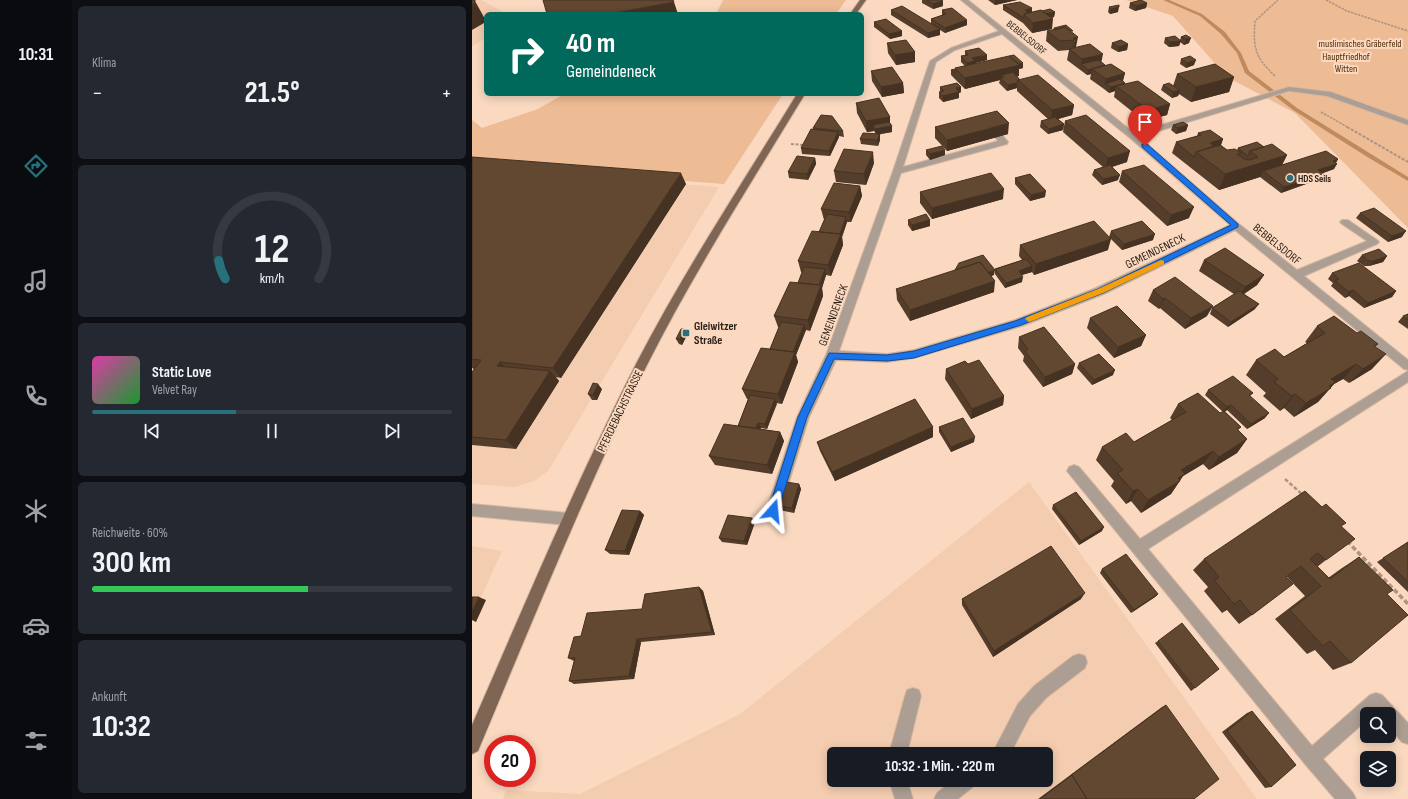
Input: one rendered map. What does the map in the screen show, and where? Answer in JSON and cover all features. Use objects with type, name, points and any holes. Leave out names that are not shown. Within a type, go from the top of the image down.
[{"type":"main road","points":[[854,12],[863,0]]},
{"type":"main road","name":"PFERDEBACHSTRASSE","points":[[472,745],[568,519],[646,357],[702,256],[800,96]]},
{"type":"street","name":"BEBBELSDORF","points":[[964,0],[1133,136],[1236,226],[1408,366]]},
{"type":"street","name":"GEMEINDENECK","points":[[1002,32],[953,49],[934,61],[832,355],[887,358],[914,354],[1018,323],[1100,291],[1236,226]]},
{"type":"street","points":[[1133,136],[1277,91],[1288,89],[1328,94],[1408,123]]},
{"type":"street","points":[[897,171],[1004,142],[999,136]]},
{"type":"street","points":[[1296,275],[1374,242],[1346,222]]},
{"type":"street","points":[[773,511],[802,417],[832,355]]},
{"type":"street","points":[[1138,548],[1408,376]]},
{"type":"street","points":[[1074,471],[1311,758],[1347,799]]},
{"type":"street","points":[[472,510],[568,519]]},
{"type":"street","points":[[1005,747],[1024,710],[1040,692],[1079,662]]},
{"type":"street","points":[[900,747],[913,696]]},
{"type":"street","points":[[1369,707],[1376,701],[1382,707]]},
{"type":"street","points":[[1311,758],[1360,715]]},
{"type":"street","points":[[1396,722],[1408,736]]},
{"type":"street","points":[[900,787],[904,799]]},
{"type":"street","points":[[943,799],[959,787]]},
{"type":"path","points":[[1326,0],[1347,11],[1408,31]]},
{"type":"path","points":[[788,144],[807,145]]},
{"type":"path","points":[[1269,464],[1306,498]]},
{"type":"path","points":[[1344,538],[1408,604]]},
{"type":"shaded area","points":[[472,0],[481,0],[503,12],[484,12],[484,39],[472,46]]},
{"type":"shaded area","points":[[472,168],[719,187],[548,471],[534,481],[515,487],[472,484]]},
{"type":"shaded area","points":[[1029,482],[1257,799],[503,799],[506,790],[580,794],[740,714]]},
{"type":"shaded area","points":[[472,546],[502,551],[472,617]]},
{"type":"green space","points":[[723,0],[846,0],[837,12],[717,12]]},
{"type":"green space","name":"Hauptfriedhof Witten","points":[[1126,0],[1408,0],[1408,228],[1295,113],[1227,77],[1173,16]]},
{"type":"green space","points":[[561,96],[782,96],[724,184],[472,165],[472,120],[482,128],[538,109]]},
{"type":"building","points":[[472,0],[475,1],[472,6]]},
{"type":"building","points":[[543,0],[673,0],[674,2],[619,12],[546,12]]},
{"type":"building","points":[[926,0],[941,0],[943,1],[933,4]]},
{"type":"building","points":[[1141,0],[1147,3],[1136,6],[1130,3]]},
{"type":"building","points":[[1020,2],[1032,8],[1025,10],[1028,13],[1024,14],[1024,18],[1003,5]]},
{"type":"building","points":[[1119,5],[1119,7],[1111,9],[1109,7]]},
{"type":"building","points":[[902,6],[940,29],[928,33],[891,10]]},
{"type":"building","points":[[952,8],[967,20],[945,28],[931,19],[946,14],[942,10]]},
{"type":"building","points":[[1050,9],[1055,12],[1046,14],[1042,11]]},
{"type":"building","points":[[1041,10],[1053,19],[1033,23],[1024,14]]},
{"type":"building","points":[[886,19],[902,31],[889,34],[874,22]]},
{"type":"building","points":[[1066,25],[1073,31],[1070,31],[1065,27],[1055,30],[1054,28]]},
{"type":"building","points":[[1065,27],[1078,37],[1073,38],[1075,40],[1060,41],[1047,31]]},
{"type":"building","points":[[1186,35],[1191,38],[1186,39],[1181,37]]},
{"type":"building","points":[[1175,36],[1181,41],[1170,42],[1165,38]]},
{"type":"building","points":[[906,40],[915,52],[895,55],[887,43]]},
{"type":"building","points":[[1121,40],[1128,44],[1119,47],[1112,43]]},
{"type":"building","points":[[1090,44],[1103,54],[1082,59],[1069,49]]},
{"type":"building","points":[[979,48],[987,55],[972,58],[975,61],[967,63],[961,56],[968,55],[965,51]]},
{"type":"building","points":[[1014,55],[1023,63],[1018,64],[1009,56]]},
{"type":"building","points":[[1009,56],[1020,65],[965,78],[955,68]]},
{"type":"building","points":[[1190,56],[1196,60],[1187,63],[1181,59]]},
{"type":"building","points":[[1098,60],[1105,65],[1088,70],[1081,64]]},
{"type":"building","points":[[1111,64],[1125,73],[1106,79],[1092,69]]},
{"type":"building","points":[[1215,64],[1234,77],[1196,87],[1177,74]]},
{"type":"building","points":[[892,67],[903,83],[881,87],[871,71]]},
{"type":"building","points":[[1013,72],[1020,80],[1018,80],[1017,83],[1008,85],[1000,78],[1004,77],[1002,75]]},
{"type":"building","points":[[1038,75],[1074,105],[1052,110],[1018,80]]},
{"type":"building","points":[[1120,79],[1125,83],[1111,87],[1105,84]]},
{"type":"building","points":[[1138,81],[1170,104],[1148,110],[1116,86]]},
{"type":"building","points":[[957,83],[961,87],[956,88],[959,92],[943,96],[939,92],[944,91],[940,87]]},
{"type":"building","points":[[1169,83],[1180,90],[1173,92],[1163,85]]},
{"type":"building","points":[[879,98],[890,117],[866,121],[856,103]]},
{"type":"building","points":[[997,111],[1009,123],[947,140],[935,127]]},
{"type":"building","points":[[821,115],[832,116],[843,131],[813,128]]},
{"type":"building","points":[[1086,115],[1130,151],[1108,158],[1065,121]]},
{"type":"building","points":[[1055,117],[1064,124],[1049,129],[1041,121]]},
{"type":"building","points":[[889,122],[892,126],[875,129],[873,125]]},
{"type":"building","points":[[1183,122],[1188,125],[1178,128],[1173,125]]},
{"type":"building","points":[[811,129],[838,132],[829,151],[801,148]]},
{"type":"building","points":[[1210,130],[1223,139],[1210,143],[1214,146],[1196,152],[1194,157],[1176,142],[1201,135],[1198,133]]},
{"type":"building","points":[[863,133],[880,134],[877,140],[860,139]]},
{"type":"building","points":[[1257,142],[1264,147],[1250,151],[1248,156],[1238,148]]},
{"type":"building","points":[[1272,144],[1287,155],[1225,174],[1196,152],[1220,145],[1227,150],[1235,149],[1241,153],[1237,154],[1244,159],[1250,160],[1258,157],[1250,151]]},
{"type":"building","points":[[942,146],[945,150],[930,154],[926,150]]},
{"type":"building","points":[[844,149],[873,152],[864,174],[834,171]]},
{"type":"building","points":[[1326,151],[1338,159],[1333,161],[1337,164],[1318,170],[1324,174],[1284,187],[1263,171]]},
{"type":"building","points":[[797,156],[815,158],[807,174],[788,172]]},
{"type":"building","points":[[472,157],[681,173],[553,368],[500,362],[497,366],[550,371],[506,440],[472,437],[472,372],[481,360],[472,359]]},
{"type":"building","points":[[1110,165],[1120,175],[1104,179],[1094,170]]},
{"type":"building","points":[[1144,165],[1194,207],[1171,215],[1122,171]]},
{"type":"building","points":[[991,173],[1004,189],[932,208],[920,192]]},
{"type":"building","points":[[1030,174],[1046,191],[1031,195],[1015,178]]},
{"type":"building","points":[[834,183],[860,186],[849,212],[821,209]]},
{"type":"building","points":[[1374,208],[1406,231],[1392,236],[1360,213]]},
{"type":"building","points":[[827,214],[846,217],[840,234],[819,232]]},
{"type":"building","points":[[926,214],[930,220],[912,225],[908,220]]},
{"type":"building","points":[[1094,221],[1111,239],[1036,264],[1020,245]]},
{"type":"building","points":[[1142,221],[1155,234],[1124,244],[1111,231]]},
{"type":"building","points":[[812,231],[841,234],[828,265],[798,261]]},
{"type":"building","points":[[1225,248],[1264,275],[1245,287],[1204,260]]},
{"type":"building","points":[[1379,249],[1387,256],[1374,261],[1368,261],[1362,255]]},
{"type":"building","points":[[983,255],[995,270],[988,272],[980,262],[955,270],[959,263]]},
{"type":"building","points":[[1026,259],[1032,266],[1019,271],[1023,277],[1006,283],[995,269]]},
{"type":"building","points":[[980,262],[995,281],[910,310],[896,289]]},
{"type":"building","points":[[1359,263],[1396,291],[1368,303],[1353,290],[1349,292],[1335,281],[1339,279],[1332,273]]},
{"type":"building","points":[[804,267],[825,269],[819,285],[798,283]]},
{"type":"building","points":[[1175,277],[1213,306],[1191,318],[1165,298],[1163,299],[1153,290]]},
{"type":"building","points":[[790,282],[821,285],[808,320],[774,316]]},
{"type":"building","points":[[1239,291],[1259,304],[1231,322],[1212,308]]},
{"type":"building","points":[[1117,306],[1146,335],[1118,347],[1090,318]]},
{"type":"building","points":[[1408,314],[1408,320],[1403,316]]},
{"type":"building","points":[[1334,316],[1357,333],[1361,331],[1378,344],[1374,346],[1386,354],[1363,369],[1356,364],[1331,379],[1336,382],[1329,386],[1331,388],[1306,403],[1295,394],[1292,396],[1274,382],[1278,379],[1256,360],[1275,349],[1284,357],[1325,333],[1317,326]]},
{"type":"building","points":[[781,322],[804,325],[793,352],[770,349]]},
{"type":"building","points":[[1044,327],[1075,364],[1045,377],[1025,351],[1028,349],[1019,337]]},
{"type":"building","points":[[681,329],[684,329],[680,339],[676,339]]},
{"type":"building","points":[[761,348],[795,352],[778,394],[742,389]]},
{"type":"building","points":[[1099,354],[1115,370],[1094,380],[1079,363]]},
{"type":"building","points":[[979,360],[1004,396],[972,409],[946,369],[965,361],[968,364]]},
{"type":"building","points":[[1233,376],[1253,393],[1249,395],[1269,413],[1251,424],[1231,405],[1227,407],[1208,390]]},
{"type":"building","points":[[593,383],[598,384],[593,395],[588,394]]},
{"type":"building","points":[[1198,393],[1220,413],[1224,411],[1241,427],[1237,429],[1247,439],[1219,457],[1213,451],[1181,470],[1185,474],[1178,478],[1180,481],[1148,500],[1138,489],[1133,491],[1117,473],[1123,470],[1102,447],[1126,433],[1134,442],[1186,412],[1178,404]]},
{"type":"building","points":[[750,395],[775,399],[765,424],[758,423],[756,428],[738,426]]},
{"type":"building","points":[[915,399],[933,427],[832,472],[817,442]]},
{"type":"building","points":[[963,418],[975,437],[951,447],[939,427]]},
{"type":"building","points":[[724,424],[780,432],[767,465],[709,456]]},
{"type":"building","points":[[786,482],[799,484],[792,508],[777,506]]},
{"type":"building","points":[[1305,491],[1322,507],[1326,504],[1346,523],[1341,526],[1355,539],[1326,560],[1318,553],[1310,559],[1330,579],[1359,557],[1393,590],[1387,594],[1408,615],[1351,663],[1330,641],[1323,646],[1290,610],[1321,586],[1301,566],[1286,577],[1293,584],[1252,615],[1240,600],[1234,604],[1215,581],[1219,577],[1204,559]]},
{"type":"building","points":[[1076,492],[1104,527],[1081,541],[1053,505]]},
{"type":"building","points":[[622,510],[640,511],[625,551],[605,550]]},
{"type":"building","points":[[728,515],[752,518],[744,541],[719,538]]},
{"type":"building","points":[[1408,542],[1408,582],[1383,558]]},
{"type":"building","points":[[1051,546],[1085,593],[994,651],[962,599]]},
{"type":"building","points":[[1126,554],[1158,594],[1134,610],[1102,569]]},
{"type":"building","points":[[699,587],[712,632],[637,639],[629,676],[569,681],[575,658],[568,658],[574,637],[581,636],[587,613],[642,609],[645,594]]},
{"type":"building","points":[[472,597],[479,597],[472,612]]},
{"type":"building","points":[[1182,623],[1219,669],[1195,688],[1158,641]]},
{"type":"building","points":[[1166,705],[1219,779],[1194,799],[1087,799],[1072,775],[1070,776]]},
{"type":"building","points":[[1252,711],[1296,765],[1271,787],[1227,731]]},
{"type":"building","points":[[1072,775],[1087,799],[1040,799]]},
{"type":"waterway","points":[[1165,0],[1201,15],[1223,33],[1239,53],[1247,72],[1295,109],[1408,179]]},
{"type":"slow traffic","points":[[1029,319],[1100,291],[1161,262]]},
{"type":"place","name":"HDS Seils","points":[[1290,178]]},
{"type":"place","name":"Gleiwitzer Straße","points":[[686,333]]},
{"type":"route","points":[[773,511],[802,417],[832,355],[887,358],[914,354],[1018,323],[1072,303],[1134,276],[1236,226],[1145,146]]},
{"type":"park label","name":"muslimisches Gräberfeld","points":[[1360,43]]}]
